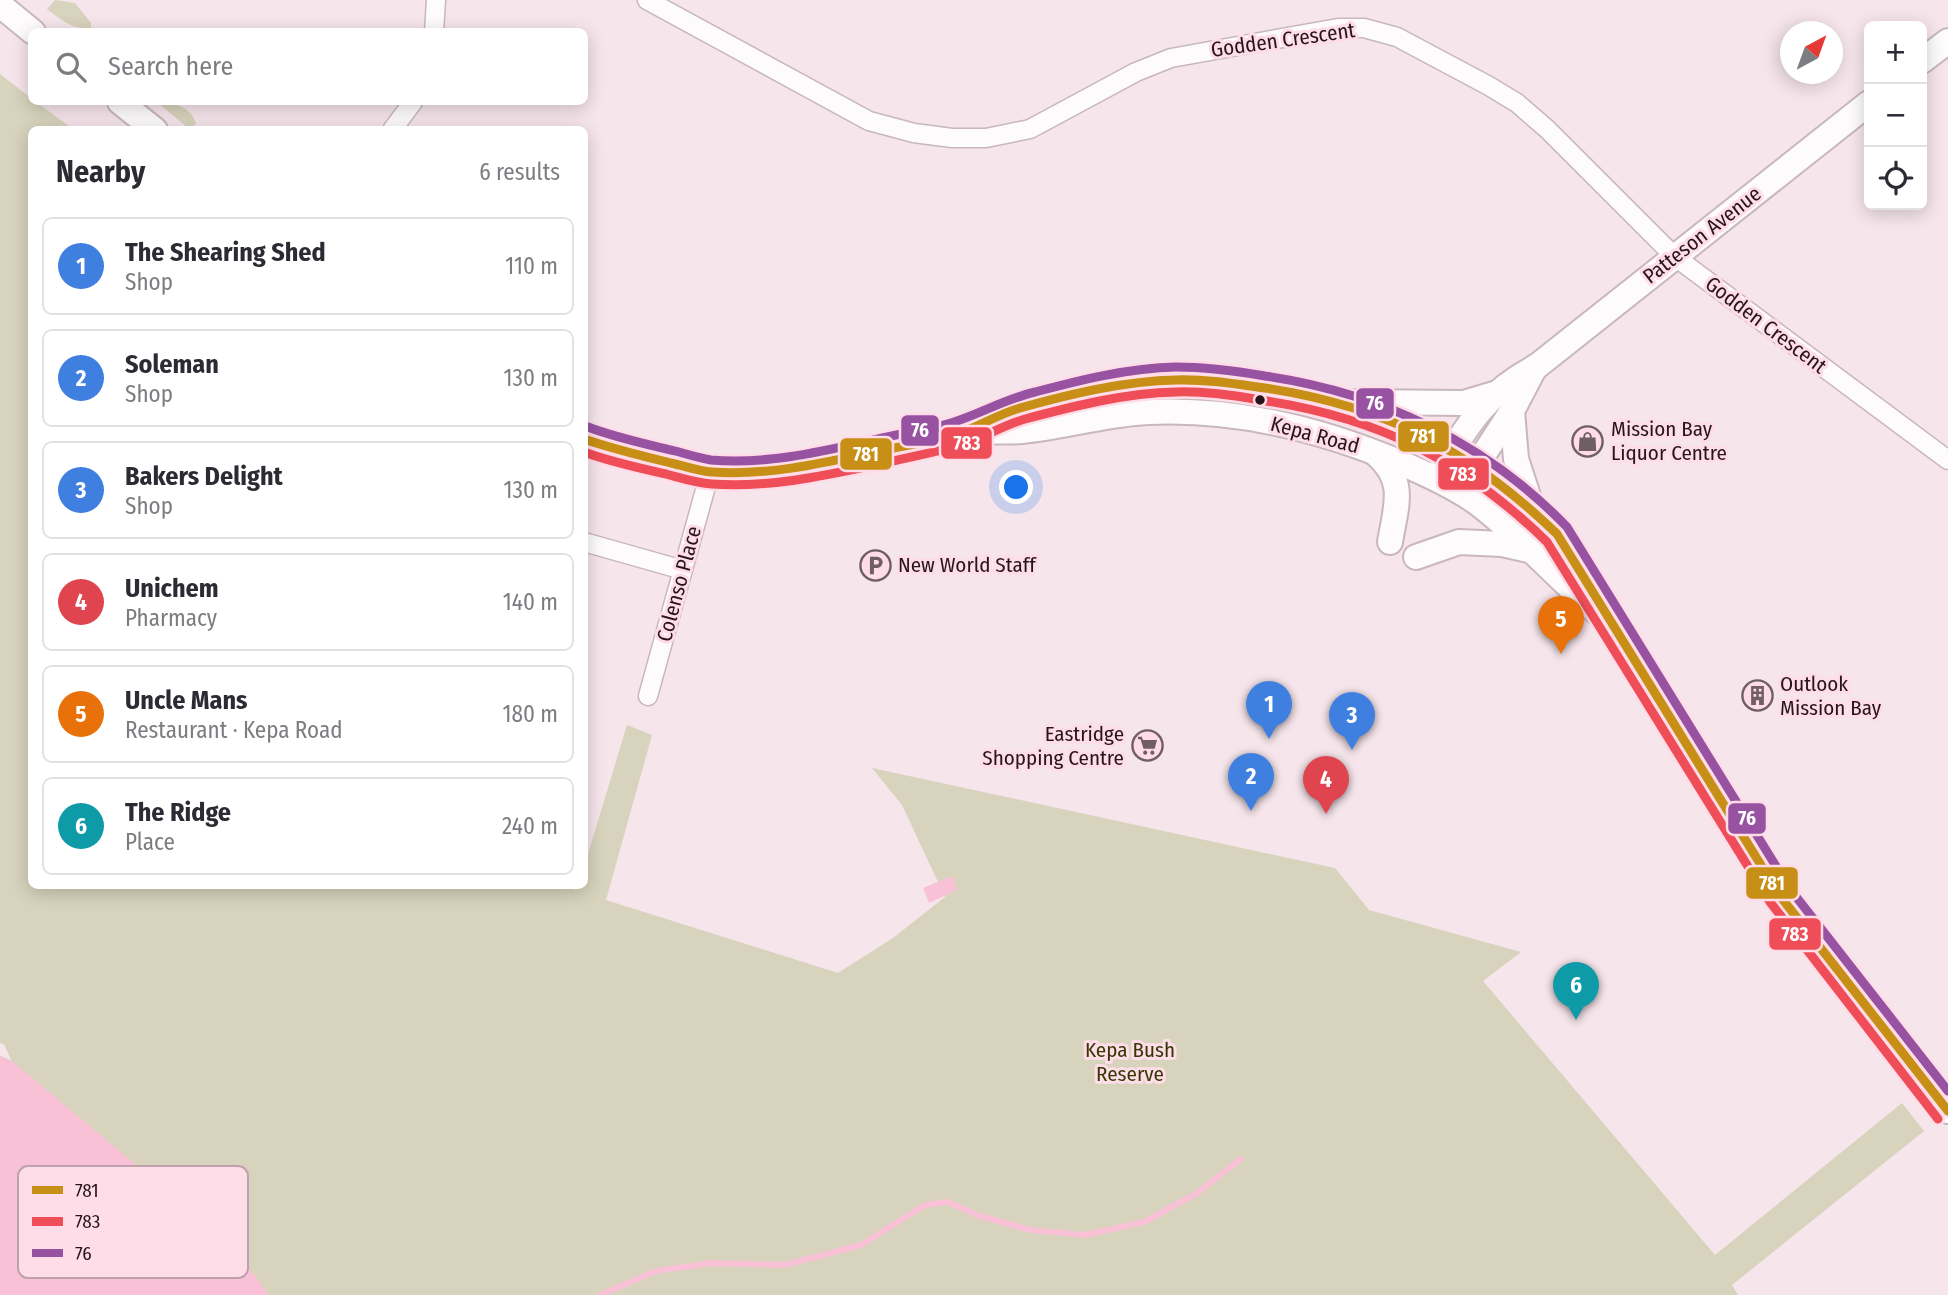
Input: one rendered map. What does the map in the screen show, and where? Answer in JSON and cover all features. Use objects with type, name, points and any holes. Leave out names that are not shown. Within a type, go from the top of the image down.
[{"type":"main road","points":[[0,5],[28,28]]},
{"type":"main road","points":[[1927,57],[1948,41]]},
{"type":"main road","points":[[124,105],[150,126]]},
{"type":"main road","name":"Patteson Avenue","points":[[1460,492],[1476,466],[1516,377],[1536,367],[1864,107]]},
{"type":"main road","name":"Kepa Road","points":[[588,440],[617,451],[710,472],[752,473],[840,460],[961,432],[1016,409],[1098,391],[1189,379],[1264,387],[1342,402],[1398,424],[1452,450],[1500,480],[1558,534],[1780,897],[1948,1111]]},
{"type":"main road","points":[[1342,402],[1503,402],[1516,459],[1532,507]]},
{"type":"main road","name":"Patteson Avenue","points":[[1435,478],[1476,414],[1503,402]]},
{"type":"main road","name":"Kepa Road","points":[[961,432],[1023,431],[1113,415],[1174,411],[1247,418],[1329,436],[1373,451],[1460,492],[1533,551],[1611,624]]},
{"type":"main road","points":[[1373,451],[1388,464],[1398,489],[1390,542]]},
{"type":"main road","points":[[1416,556],[1459,542],[1502,544],[1533,551]]},
{"type":"street","points":[[434,28],[436,0]]},
{"type":"street","name":"Godden Crescent","points":[[647,0],[869,121],[914,133],[952,138],[986,138],[1030,129],[1136,72],[1171,58],[1338,28],[1374,30],[1412,44],[1517,103],[1548,129],[1674,257],[1948,460]]},
{"type":"street","points":[[395,126],[411,105]]},
{"type":"street","name":"Colenso Place","points":[[648,696],[710,472]]},
{"type":"street","points":[[588,543],[683,570]]},
{"type":"green space","points":[[55,0],[75,3],[91,23],[91,28],[73,26],[52,13],[47,9]]},
{"type":"green space","name":"Kepa Bush Reserve","points":[[0,74],[28,96],[28,105],[40,105],[69,126],[28,126],[28,889],[588,889],[588,854],[627,725],[652,735],[606,900],[838,973],[893,938],[945,897],[902,805],[872,768],[1335,868],[1369,910],[1521,952],[1483,981],[1715,1255],[1902,1103],[1924,1131],[1732,1285],[1738,1295],[0,1295],[0,1056],[11,1060],[4,1044],[0,1043]]},
{"type":"green space","points":[[161,105],[177,105],[186,109],[196,124],[186,126]]},
{"type":"shaded area","points":[[952,876],[957,890],[929,903],[923,888]]},
{"type":"shaded area","points":[[0,1056],[12,1061],[138,1166],[18,1166],[18,1278],[248,1278],[248,1267],[269,1295],[0,1295]]},
{"type":"waterway","points":[[600,1295],[656,1271],[712,1263],[785,1265],[861,1245],[925,1205],[948,1202],[977,1215],[1030,1230],[1085,1235],[1144,1222],[1197,1193],[1241,1159]]},
{"type":"transit line","name":"76","points":[[588,427],[711,460],[774,459],[942,425],[1024,395],[1087,379],[1122,372],[1176,367],[1232,371],[1308,384],[1350,395],[1429,426],[1502,470],[1567,527],[1790,889],[1948,1091]]},
{"type":"transit line","name":"781","points":[[588,440],[697,470],[734,473],[778,470],[921,443],[965,431],[1012,411],[1078,393],[1137,383],[1187,380],[1232,383],[1308,396],[1387,420],[1423,436],[1492,478],[1557,534],[1780,896],[1948,1111]]},
{"type":"transit line","name":"783","points":[[588,453],[700,483],[734,485],[778,482],[842,472],[948,448],[1025,419],[1081,405],[1138,395],[1186,392],[1228,395],[1302,408],[1342,418],[1416,446],[1483,487],[1547,542],[1770,902],[1938,1119]]},
{"type":"place","name":"Mission Bay Liquor Centre","points":[[1588,441]]},
{"type":"place","name":"New World Staff","points":[[875,565]]},
{"type":"place","name":"Uncle Mans","points":[[1561,654]]},
{"type":"place","name":"Outlook Mission Bay","points":[[1757,696]]},
{"type":"place","name":"The Shearing Shed","points":[[1269,739]]},
{"type":"place","name":"Eastridge Shopping Centre","points":[[1147,746]]},
{"type":"place","name":"Bakers Delight","points":[[1352,750]]},
{"type":"place","name":"Soleman","points":[[1251,811]]},
{"type":"place","name":"Unichem","points":[[1326,814]]},
{"type":"place","name":"The Ridge","points":[[1576,1020]]}]
